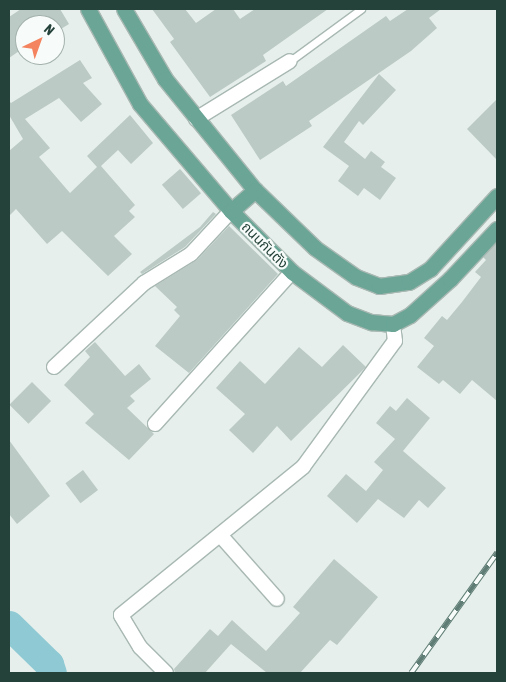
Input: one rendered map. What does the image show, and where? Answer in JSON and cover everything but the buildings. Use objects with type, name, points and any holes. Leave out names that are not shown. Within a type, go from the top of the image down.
[{"type":"main road","name":"ถนนกันตัง","points":[[88,9],[140,104],[231,211],[292,272],[347,313],[371,322],[392,324]]},
{"type":"main road","points":[[124,9],[165,79],[255,190],[315,248],[356,277],[379,286],[409,282],[430,269],[497,196]]},
{"type":"main road","points":[[231,211],[255,190]]},
{"type":"main road","points":[[392,324],[422,305],[497,228]]},
{"type":"street","points":[[196,119],[290,61]]},
{"type":"street","points":[[54,367],[144,283],[190,254],[231,211]]},
{"type":"street","points":[[155,424],[292,272]]},
{"type":"street","points":[[166,673],[140,647],[121,615],[304,467],[395,341],[392,324]]},
{"type":"street","points":[[221,536],[277,599]]},
{"type":"lane","points":[[290,61],[361,9]]},
{"type":"waterway","points":[[9,625],[49,664],[52,673]]},
{"type":"railway","points":[[411,673],[497,553]]}]
